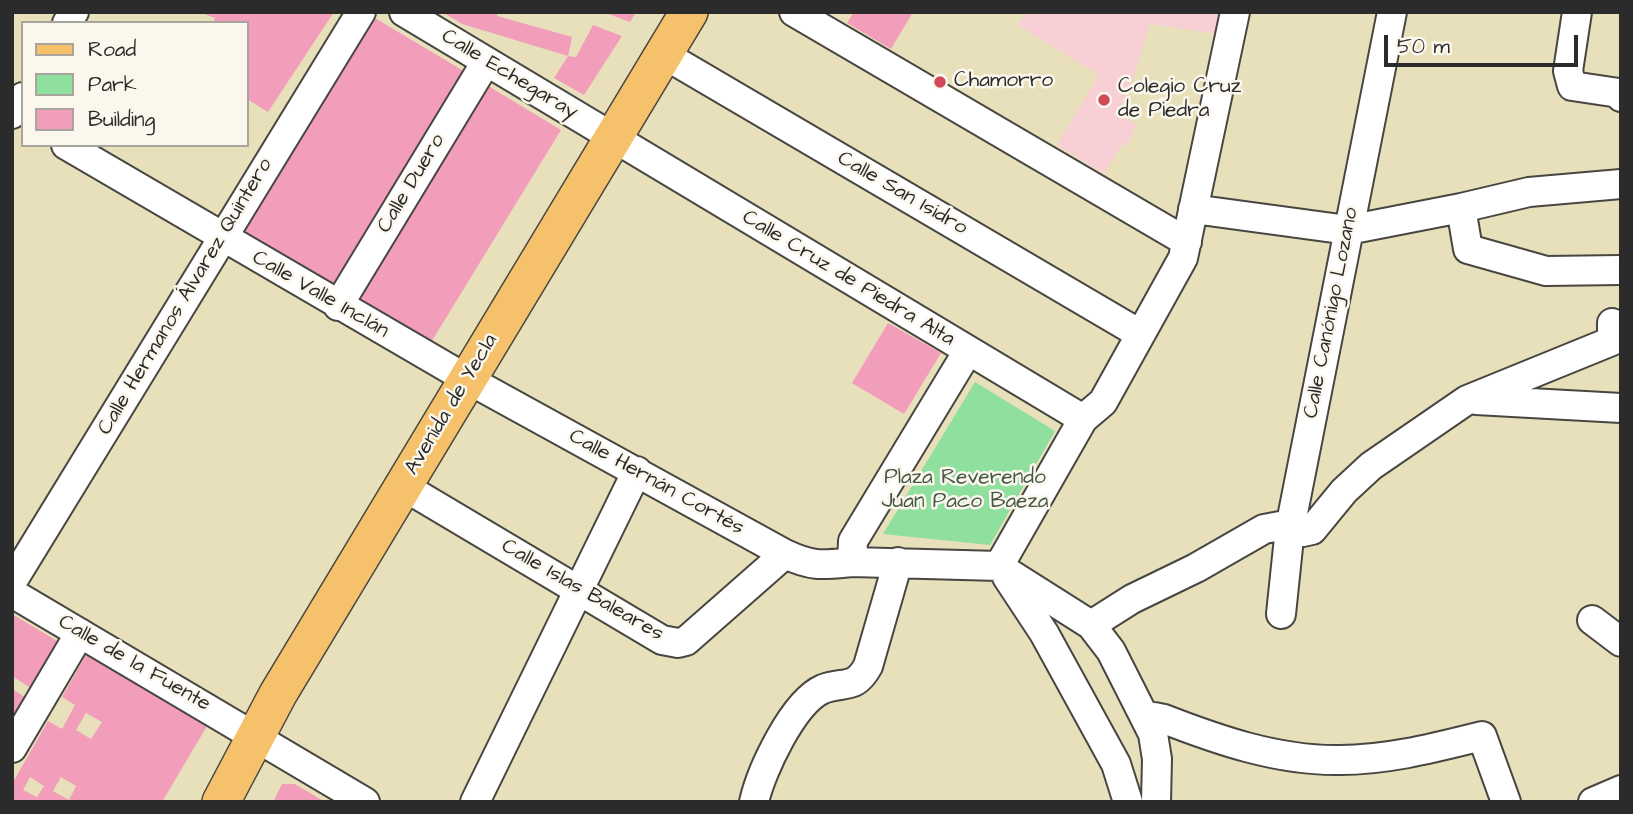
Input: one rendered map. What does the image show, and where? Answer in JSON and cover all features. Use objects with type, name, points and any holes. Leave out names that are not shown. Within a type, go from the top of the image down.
[{"type":"main road","name":"Avenida de Yecla","points":[[220,802],[255,735],[689,12]]},
{"type":"street","name":"Calle Hermanos Álvarez Quintero","points":[[12,582],[361,12]]},
{"type":"street","name":"Calle Echegaray","points":[[404,12],[613,137]]},
{"type":"street","points":[[794,12],[1187,243]]},
{"type":"street","points":[[1000,567],[1083,419],[1103,402],[1184,258],[1235,12]]},
{"type":"street","name":"Calle Canónigo Lozano","points":[[1281,614],[1290,528],[1392,12]]},
{"type":"street","points":[[1577,12],[1568,71],[1572,86],[1619,93],[1621,97]]},
{"type":"street","name":"Calle San Isidro","points":[[663,54],[1140,334]]},
{"type":"street","name":"Calle Duero","points":[[338,306],[486,62]]},
{"type":"street","name":"Calle Cruz de Piedra Alta","points":[[613,137],[1083,419]]},
{"type":"street","name":"Calle Valle Inclán","points":[[69,147],[467,379]]},
{"type":"street","points":[[1193,209],[1348,230],[1529,192],[1621,184]]},
{"type":"street","points":[[1461,208],[1468,249],[1546,271],[1621,270]]},
{"type":"street","points":[[1091,625],[1132,599],[1196,568],[1264,529],[1280,526],[1303,532],[1312,530],[1344,491],[1371,466],[1467,400],[1612,341],[1612,323]]},
{"type":"street","points":[[968,351],[853,541],[852,562],[1000,567],[1091,625],[1111,651],[1146,719],[1156,745],[1156,802]]},
{"type":"street","name":"Calle Hernán Cortés","points":[[467,379],[785,554],[807,564],[852,562]]},
{"type":"street","points":[[1467,400],[1621,408]]},
{"type":"street","points":[[475,802],[637,471]]},
{"type":"street","name":"Calle Islas Baleares","points":[[403,486],[662,640],[678,643],[685,641],[785,554]]},
{"type":"street","points":[[754,802],[765,770],[800,707],[823,689],[852,684],[863,675],[868,666],[898,562]]},
{"type":"street","points":[[1000,567],[1044,633],[1110,752],[1128,802]]},
{"type":"street","name":"Calle de la Fuente","points":[[12,593],[365,802]]},
{"type":"street","points":[[1592,620],[1621,642]]},
{"type":"street","points":[[12,748],[80,633]]},
{"type":"street","points":[[1146,719],[1164,719],[1254,749],[1333,760],[1429,750],[1482,736],[1506,802]]},
{"type":"street","points":[[1593,802],[1621,790]]},
{"type":"shaded area","name":"Colegio Cruz de Piedra","points":[[1026,12],[1223,12],[1218,34],[1150,24],[1131,86],[1117,113],[1136,124],[1129,142],[1120,147],[1104,174],[1057,145],[1099,75],[1018,25]]},
{"type":"green space","name":"Plaza Reverendo Juan Paco Baeza","points":[[975,382],[1055,431],[990,545],[883,534]]},
{"type":"building","points":[[199,12],[334,12],[268,112],[248,100],[248,21],[214,21],[215,18]]},
{"type":"building","points":[[442,12],[498,12],[497,16],[572,37],[568,56],[462,24]]},
{"type":"building","points":[[603,12],[636,12],[630,22]]},
{"type":"building","points":[[854,12],[913,12],[891,49],[847,23]]},
{"type":"building","points":[[375,18],[467,73],[334,287],[242,233]]},
{"type":"building","points":[[593,25],[622,36],[584,95],[554,78],[568,56],[576,57]]},
{"type":"building","points":[[485,84],[561,130],[430,344],[355,300]]},
{"type":"building","points":[[888,323],[941,353],[904,414],[852,383]]},
{"type":"building","points":[[12,614],[59,642],[31,688],[12,676]]},
{"type":"building","points":[[86,655],[207,726],[162,802],[12,802],[12,784],[48,721],[62,729],[75,705],[62,697]],"holes":[[[86,713],[102,722],[91,739],[76,730]],[[30,777],[44,786],[37,797],[23,790]],[[61,777],[76,786],[69,800],[53,791]]]},
{"type":"building","points":[[12,689],[25,697],[12,718]]},
{"type":"building","points":[[282,784],[295,784],[325,802],[273,802]]},
{"type":"place","name":"Chamorro","points":[[940,82]]},
{"type":"place","name":"Colegio Cruz de Piedra","points":[[1104,100]]}]
